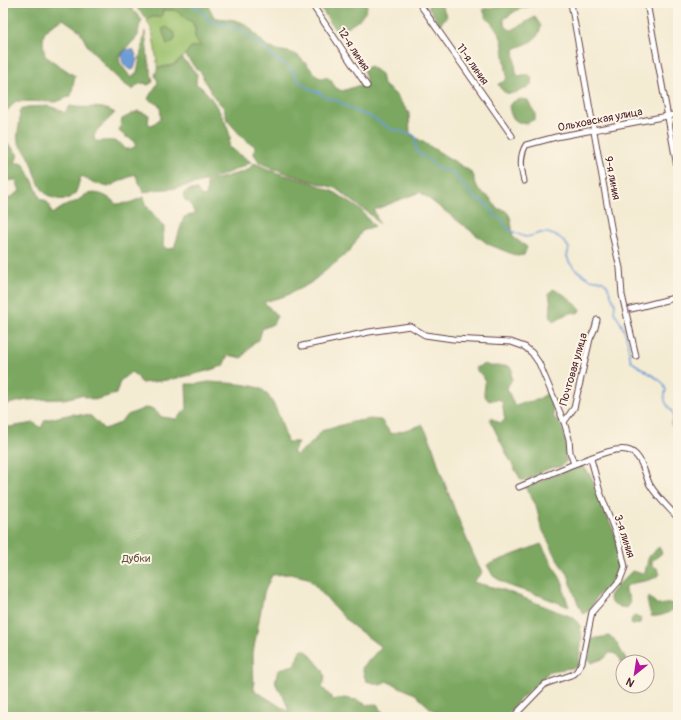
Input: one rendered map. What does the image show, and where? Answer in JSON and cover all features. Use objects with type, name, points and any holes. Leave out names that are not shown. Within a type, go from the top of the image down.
[{"type":"street","name":"12-я линия","points":[[311,3],[367,86]]},
{"type":"street","name":"11-я линия","points":[[419,3],[512,136]]},
{"type":"street","name":"9-я линия","points":[[571,3],[593,130],[620,268],[622,295],[636,356]]},
{"type":"street","points":[[647,3],[678,172]]},
{"type":"street","name":"Ольховская улица","points":[[524,181],[521,160],[523,149],[526,145],[556,137],[678,114]]},
{"type":"street","points":[[631,309],[678,297]]},
{"type":"street","name":"Почтовая улица","points":[[564,422],[574,408],[590,339],[597,320]]},
{"type":"street","points":[[302,346],[369,332],[410,326],[425,335],[453,339],[511,342],[525,347],[532,353],[539,363],[564,422],[574,464]]},
{"type":"street","points":[[519,487],[574,464],[611,451],[628,450],[635,454],[640,461],[649,483],[656,494],[678,518]]},
{"type":"street","name":"3-я линия","points":[[513,717],[545,684],[574,674],[577,671],[582,662],[592,612],[620,580],[624,573],[624,561],[620,545],[600,492],[591,459]]},
{"type":"green space","points":[[3,3],[122,3],[132,9],[142,20],[139,27],[138,36],[119,56],[120,63],[131,78],[137,73],[145,31],[148,60],[153,82],[148,85],[144,83],[139,84],[133,90],[123,83],[109,70],[87,45],[79,30],[63,19],[47,30],[43,37],[43,42],[45,56],[75,76],[71,96],[56,102],[16,101],[3,115]]},
{"type":"green space","points":[[137,3],[207,3],[214,17],[234,20],[245,24],[269,47],[295,54],[302,59],[320,78],[329,78],[336,88],[342,91],[363,84],[366,80],[364,70],[370,66],[381,74],[383,84],[395,94],[409,113],[410,134],[470,171],[474,176],[474,181],[479,190],[490,198],[497,209],[502,209],[509,214],[513,237],[527,247],[524,255],[517,256],[488,244],[420,192],[374,210],[379,224],[371,215],[335,188],[291,175],[260,163],[254,154],[255,146],[244,139],[227,120],[224,108],[214,97],[201,72],[196,69],[185,55],[191,47],[201,46],[196,39],[196,29],[193,24],[180,13],[173,10],[163,10],[161,17],[150,17],[147,19],[138,10]]},
{"type":"green space","points":[[314,3],[367,3],[367,8],[365,13],[356,22],[340,30],[335,30],[323,11]]},
{"type":"green space","points":[[431,3],[442,3],[441,5],[447,16],[440,26],[428,6]]},
{"type":"green space","points":[[502,3],[534,3],[534,5],[517,10],[504,19],[504,23],[508,29],[512,30],[535,17],[541,26],[535,39],[514,49],[516,73],[519,77],[528,74],[531,77],[532,83],[518,92],[511,93],[503,91],[498,84],[505,81],[507,77],[502,41],[498,31],[486,17],[483,9],[495,7]]},
{"type":"green space","points":[[163,10],[179,11],[186,18],[192,21],[201,47],[191,47],[177,62],[169,66],[158,68],[152,30],[147,19],[150,17],[161,17]]},
{"type":"green space","points":[[167,27],[175,34],[175,40],[167,45],[162,29]]},
{"type":"green space","points":[[182,58],[197,74],[196,84],[207,93],[218,108],[229,132],[229,147],[251,162],[227,173],[198,183],[144,193],[135,174],[108,187],[94,183],[82,176],[74,195],[64,199],[53,198],[43,191],[28,155],[18,142],[20,119],[19,111],[27,107],[48,106],[58,109],[64,113],[70,106],[104,108],[115,113],[97,130],[94,136],[95,141],[116,141],[125,149],[130,149],[136,146],[132,139],[126,137],[119,131],[122,119],[138,111],[149,115],[148,124],[152,125],[161,118],[160,106],[148,99],[158,82],[155,75],[158,68],[174,65]]},
{"type":"green space","points":[[521,99],[527,100],[535,113],[535,119],[525,124],[518,122],[513,118],[509,106],[512,102]]},
{"type":"green space","points":[[9,144],[18,155],[15,163],[23,163],[40,198],[50,205],[50,209],[53,214],[85,195],[94,193],[110,199],[116,204],[129,203],[144,197],[145,204],[164,227],[163,245],[167,249],[174,248],[184,217],[195,214],[190,203],[185,200],[183,195],[187,191],[197,190],[202,197],[206,196],[206,182],[243,172],[249,169],[254,163],[278,173],[313,183],[336,193],[361,210],[374,226],[362,231],[349,252],[309,284],[285,296],[264,302],[277,316],[273,324],[262,329],[259,340],[253,343],[242,358],[228,355],[223,366],[161,381],[141,383],[138,377],[131,372],[120,381],[116,394],[94,400],[81,395],[64,399],[27,400],[3,405],[3,202],[20,191],[16,180],[3,181],[3,154]]},
{"type":"green space","points":[[553,289],[572,300],[580,310],[578,313],[562,316],[554,321],[550,318],[551,305],[549,293]]},
{"type":"green space","points":[[485,364],[489,366],[509,366],[513,371],[511,373],[512,379],[507,388],[514,405],[537,400],[548,393],[552,403],[554,418],[559,421],[565,439],[565,458],[568,460],[560,467],[548,469],[530,479],[521,480],[490,420],[491,418],[500,423],[505,420],[502,401],[497,399],[489,401],[484,395],[484,380],[482,375],[475,368]]},
{"type":"green space","name":"Дубки","points":[[209,382],[254,386],[264,391],[275,408],[287,442],[298,442],[293,453],[296,455],[313,442],[321,431],[352,422],[370,419],[381,420],[391,434],[422,425],[429,438],[466,538],[482,573],[473,582],[504,590],[574,618],[580,626],[582,638],[578,667],[550,671],[517,702],[506,717],[444,717],[430,708],[415,694],[386,681],[381,685],[366,681],[362,668],[381,647],[349,623],[308,578],[290,574],[272,575],[264,593],[253,653],[254,690],[289,712],[284,698],[277,687],[276,675],[278,671],[295,665],[300,650],[306,650],[323,670],[325,678],[322,687],[334,700],[344,698],[357,700],[367,705],[377,704],[386,717],[3,717],[3,428],[34,423],[41,428],[45,420],[72,414],[91,416],[104,429],[118,424],[128,415],[145,408],[153,409],[162,417],[176,419],[187,409],[186,384]]},
{"type":"green space","points":[[583,466],[591,476],[612,527],[616,538],[619,563],[612,583],[597,596],[591,609],[583,614],[576,599],[568,574],[560,564],[541,527],[536,505],[525,487],[570,469]]},
{"type":"green space","points":[[541,544],[563,583],[564,592],[569,607],[509,586],[493,576],[487,565]]},
{"type":"green space","points":[[659,547],[662,553],[652,561],[652,566],[657,568],[660,574],[651,580],[631,584],[624,589],[629,597],[630,604],[627,608],[620,607],[611,602],[609,596],[612,591],[632,571],[639,573],[645,572],[649,556]]},
{"type":"green space","points":[[649,597],[658,605],[673,603],[674,609],[663,615],[651,616],[647,600]]},
{"type":"green space","points":[[635,616],[641,619],[640,623],[633,625],[631,623],[632,618]]},
{"type":"green space","points":[[608,636],[614,639],[623,654],[608,653],[605,658],[591,663],[588,660],[592,639]]},
{"type":"water","points":[[127,49],[134,50],[137,59],[134,69],[131,70],[125,66],[122,59],[122,54]]},
{"type":"waterway","points":[[185,3],[201,9],[209,20],[214,23],[227,25],[242,30],[264,48],[272,57],[285,64],[292,70],[298,80],[310,90],[316,91],[327,98],[334,99],[353,110],[371,117],[391,129],[412,134],[416,137],[417,151],[433,163],[438,169],[453,172],[474,197],[486,204],[496,216],[503,221],[509,230],[525,237],[540,233],[548,233],[559,237],[569,248],[567,256],[569,262],[576,270],[590,279],[603,281],[607,285],[615,304],[614,312],[626,335],[631,360],[663,383],[666,390],[665,401],[673,415],[671,424],[678,431]]}]
